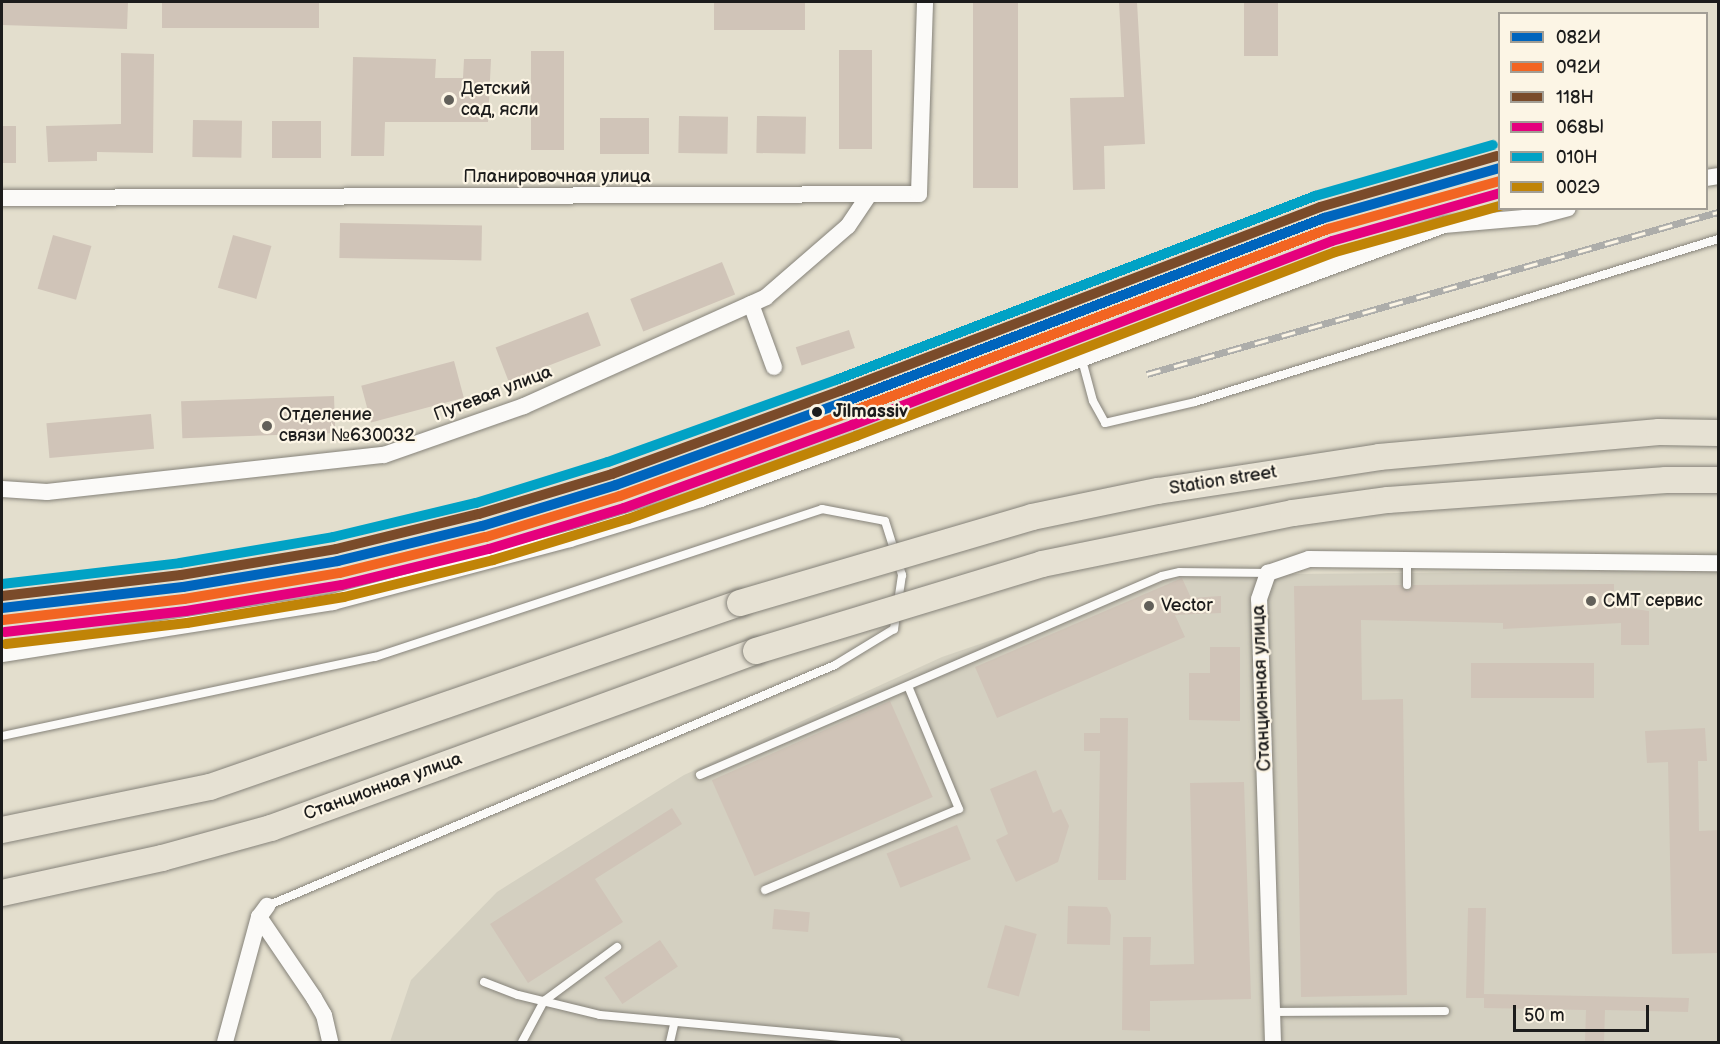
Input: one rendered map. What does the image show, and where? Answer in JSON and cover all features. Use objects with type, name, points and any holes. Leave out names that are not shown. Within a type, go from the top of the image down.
[{"type":"main road","name":"Station street","points":[[2,830],[210,787],[741,603],[1032,517],[1158,491],[1379,457],[1659,432],[1719,433]]},
{"type":"main road","points":[[2,892],[162,858],[249,835],[756,651],[1042,564],[1293,513],[1388,500],[1666,480],[1719,480]]},
{"type":"street","name":"Планировочная улица","points":[[2,198],[920,194],[925,2]]},
{"type":"street","name":"Путевая улица","points":[[2,489],[47,492],[384,455],[524,406],[766,297],[848,226],[869,195]]},
{"type":"street","points":[[2,654],[333,602],[570,539],[701,499],[1444,225],[1535,217],[1561,210]]},
{"type":"street","points":[[751,304],[774,367]]},
{"type":"street","points":[[1268,573],[1310,559],[1719,563]]},
{"type":"street","name":"Станционная улица","points":[[1268,573],[1259,599],[1274,1042]]},
{"type":"street","points":[[225,1042],[263,911]]},
{"type":"street","points":[[263,911],[324,1015],[330,1042]]},
{"type":"lane","points":[[1082,360],[1093,401],[1105,423],[1195,402],[1719,239]]},
{"type":"lane","points":[[2,736],[375,657],[822,509],[885,521],[902,575],[894,629],[835,665],[263,911]]},
{"type":"lane","points":[[1407,559],[1407,585]]},
{"type":"lane","points":[[700,775],[1162,576],[1180,572],[1268,573]]},
{"type":"lane","points":[[765,890],[959,809],[908,686]]},
{"type":"lane","points":[[522,1042],[544,1001],[617,946]]},
{"type":"lane","points":[[484,982],[544,1001],[600,1015],[674,1024],[863,1036],[897,1042]]},
{"type":"lane","points":[[1273,1012],[1445,1011]]},
{"type":"lane","points":[[670,1042],[674,1024]]},
{"type":"shaded area","points":[[1718,570],[1718,1042],[390,1042],[411,980],[497,892],[684,775],[942,657],[1182,575]]},
{"type":"building","points":[[2,2],[128,2],[127,29],[2,25]]},
{"type":"building","points":[[162,2],[319,2],[319,28],[162,28]]},
{"type":"building","points":[[714,2],[805,2],[805,30],[714,30]]},
{"type":"building","points":[[973,2],[1018,2],[1018,188],[973,188]]},
{"type":"building","points":[[1119,2],[1137,2],[1145,144],[1104,146],[1105,189],[1073,190],[1070,98],[1124,97]]},
{"type":"building","points":[[1244,2],[1278,2],[1278,56],[1244,56]]},
{"type":"building","points":[[839,50],[872,50],[872,149],[839,149]]},
{"type":"building","points":[[531,51],[564,51],[564,150],[531,150]]},
{"type":"building","points":[[121,53],[154,54],[153,153],[97,152],[97,161],[48,162],[46,126],[121,124]]},
{"type":"building","points":[[353,57],[436,59],[435,78],[463,78],[464,59],[491,59],[488,122],[385,122],[384,156],[351,156]]},
{"type":"building","points":[[679,116],[728,117],[727,154],[678,153]]},
{"type":"building","points":[[757,116],[806,117],[805,154],[756,153]]},
{"type":"building","points":[[600,118],[649,118],[649,154],[600,154]]},
{"type":"building","points":[[193,120],[242,121],[241,158],[192,157]]},
{"type":"building","points":[[272,121],[321,121],[321,158],[272,158]]},
{"type":"building","points":[[2,126],[16,126],[16,163],[2,163]]},
{"type":"building","points":[[340,223],[482,225],[481,260],[339,258]]},
{"type":"building","points":[[53,235],[91,246],[76,300],[38,289]]},
{"type":"building","points":[[233,235],[271,246],[256,299],[218,288]]},
{"type":"building","points":[[722,262],[735,294],[643,332],[630,299]]},
{"type":"building","points":[[588,312],[601,346],[508,381],[496,347]]},
{"type":"building","points":[[849,330],[855,348],[802,365],[796,347]]},
{"type":"building","points":[[454,361],[464,398],[371,423],[361,386]]},
{"type":"building","points":[[334,396],[335,433],[182,438],[181,401]]},
{"type":"building","points":[[151,414],[154,449],[49,458],[46,423]]},
{"type":"building","points":[[1182,578],[1191,598],[1221,596],[1221,613],[1175,615],[1185,637],[997,718],[975,667]]},
{"type":"building","points":[[1614,584],[1614,606],[1649,611],[1649,645],[1621,645],[1621,623],[1503,629],[1503,623],[1361,620],[1362,700],[1403,699],[1407,995],[1301,997],[1294,586],[1401,585],[1408,591],[1413,585]]},
{"type":"building","points":[[1210,647],[1240,647],[1240,721],[1189,720],[1189,673],[1210,673]]},
{"type":"building","points":[[1471,663],[1594,663],[1594,698],[1471,698]]},
{"type":"building","points":[[890,701],[933,797],[755,876],[712,780]]},
{"type":"building","points":[[1100,718],[1128,718],[1126,880],[1098,880],[1100,751],[1084,751],[1084,733],[1100,733]]},
{"type":"building","points":[[1705,728],[1707,761],[1698,761],[1699,831],[1719,830],[1719,953],[1672,954],[1668,762],[1647,763],[1645,731]]},
{"type":"building","points":[[1036,770],[1053,813],[1061,809],[1069,826],[1058,862],[1016,882],[996,840],[1008,834],[990,789]]},
{"type":"building","points":[[1244,782],[1251,999],[1150,1001],[1150,1031],[1122,1030],[1123,937],[1151,937],[1150,965],[1194,964],[1190,783]]},
{"type":"building","points":[[672,808],[682,824],[595,879],[623,922],[528,983],[490,924]]},
{"type":"building","points":[[957,825],[971,859],[900,888],[887,853]]},
{"type":"building","points":[[1068,906],[1107,907],[1111,915],[1110,945],[1067,944]]},
{"type":"building","points":[[1468,908],[1486,908],[1484,994],[1689,998],[1688,1012],[1605,1010],[1604,1042],[1585,1042],[1586,1010],[1484,1008],[1484,998],[1466,998]]},
{"type":"building","points":[[774,909],[810,912],[808,932],[772,929]]},
{"type":"building","points":[[1005,925],[1037,934],[1019,997],[987,987]]},
{"type":"building","points":[[660,940],[678,967],[622,1004],[604,977]]},
{"type":"railway","points":[[1147,374],[1718,212]]},
{"type":"transit line","name":"010Н","points":[[2,584],[180,563],[333,537],[476,503],[608,462],[836,380],[1315,196],[1493,145]]},
{"type":"transit line","name":"118Н","points":[[2,596],[181,575],[336,549],[479,514],[612,474],[840,391],[1320,207],[1497,156]]},
{"type":"transit line","name":"082И","points":[[2,608],[183,587],[338,561],[482,526],[616,485],[844,402],[1324,218],[1498,169]]},
{"type":"transit line","name":"092И","points":[[3,620],[184,599],[340,573],[486,537],[620,496],[848,413],[1328,229],[1498,182]]},
{"type":"transit line","name":"068Ы","points":[[5,632],[186,611],[342,585],[489,549],[624,508],[852,425],[1332,241],[1498,194]]},
{"type":"transit line","name":"002Э","points":[[6,644],[187,623],[344,597],[493,560],[628,519],[856,436],[1335,252],[1498,207]]},
{"type":"place","name":"Детский сад, ясли","points":[[449,100]]},
{"type":"place","name":"Jilmassiv","points":[[817,412]]},
{"type":"place","name":"Отделение связи №630032","points":[[267,426]]},
{"type":"place","name":"СМТ сервис","points":[[1591,601]]},
{"type":"place","name":"Vector","points":[[1149,606]]}]
